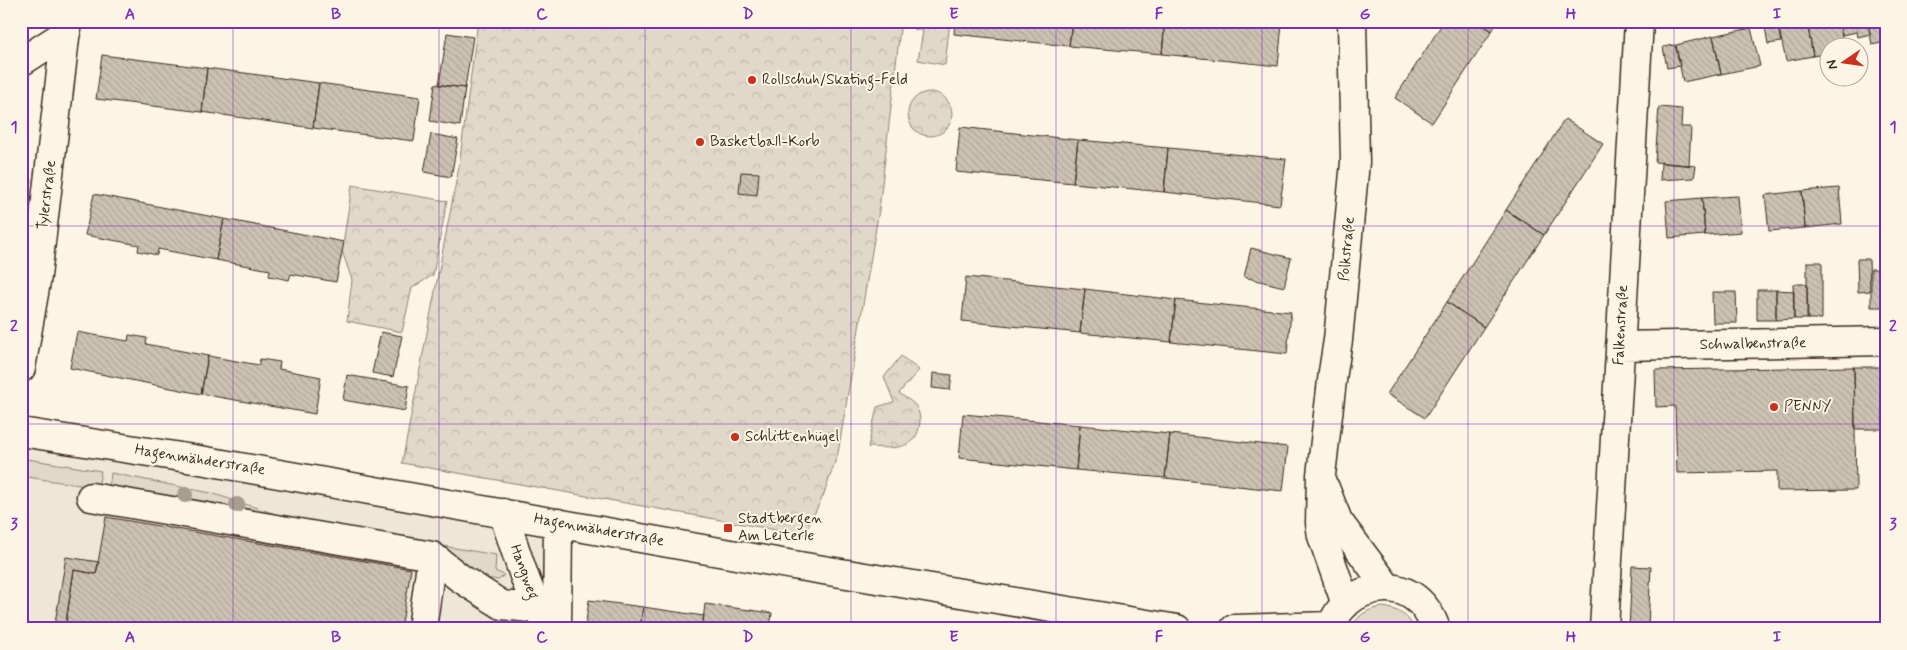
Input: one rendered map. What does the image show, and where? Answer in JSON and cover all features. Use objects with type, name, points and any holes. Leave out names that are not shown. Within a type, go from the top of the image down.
[{"type":"street","name":"Polkstraße","points":[[1336,619],[1320,523],[1321,475],[1332,372],[1338,340],[1355,162],[1352,21]]},
{"type":"street","name":"Falkenstraße","points":[[1604,629],[1620,346],[1644,22]]},
{"type":"street","points":[[21,62],[66,27]]},
{"type":"street","name":"Tylerstraße","points":[[21,368],[25,322],[37,276],[66,27]]},
{"type":"street","name":"Schwalbenstraße","points":[[1620,346],[1886,341]]},
{"type":"street","name":"Hagenmähderstraße","points":[[21,432],[206,460],[793,565],[1177,629]]},
{"type":"street","name":"Polkstraße","points":[[1321,475],[1332,509],[1338,520],[1388,588]]},
{"type":"street","points":[[91,497],[432,556],[444,567],[502,605],[550,619]]},
{"type":"street","name":"Hangweg","points":[[503,513],[550,619]]},
{"type":"street","name":"Hangweg","points":[[550,619],[558,523]]},
{"type":"street","points":[[422,629],[432,556]]},
{"type":"street","points":[[1234,629],[1336,619],[1350,599],[1368,590],[1388,588],[1411,595],[1430,612],[1436,629]]},
{"type":"shaded area","points":[[21,432],[558,523],[557,629],[21,629]]},
{"type":"green space","points":[[478,21],[901,21],[879,210],[838,453],[824,494],[804,535],[402,463],[459,166]]},
{"type":"green space","points":[[915,21],[950,21],[945,65],[918,60],[923,31],[914,29]]},
{"type":"green space","points":[[930,92],[942,96],[948,102],[952,114],[948,126],[942,132],[930,136],[918,132],[912,126],[908,114],[912,102],[918,96]]},
{"type":"green space","points":[[352,185],[447,201],[433,275],[412,288],[402,332],[347,321],[352,280],[342,251]]},
{"type":"green space","points":[[901,356],[919,370],[899,393],[917,408],[920,416],[919,428],[916,436],[906,445],[891,448],[868,447],[877,407],[894,402],[884,377]]},
{"type":"green space","points":[[21,458],[101,471],[98,488],[21,476]]},
{"type":"green space","points":[[111,473],[211,493],[285,517],[109,488]]},
{"type":"green space","points":[[437,545],[496,555],[495,571],[504,575],[499,580],[485,578]]},
{"type":"green space","points":[[1383,607],[1393,609],[1406,616],[1414,629],[1351,629],[1364,613]]},
{"type":"building","points":[[955,21],[1072,21],[1069,46],[954,34]]},
{"type":"building","points":[[1072,21],[1165,21],[1162,54],[1069,46]]},
{"type":"building","points":[[1165,21],[1262,21],[1282,23],[1278,66],[1162,54]]},
{"type":"building","points":[[1444,21],[1477,21],[1492,31],[1432,123],[1395,98]]},
{"type":"building","points":[[1477,21],[1498,21],[1492,31]]},
{"type":"building","points":[[1792,21],[1807,21],[1813,56],[1786,61],[1778,24]]},
{"type":"building","points":[[1807,21],[1839,21],[1842,38],[1820,38],[1820,55],[1813,56]]},
{"type":"building","points":[[1839,21],[1855,21],[1857,32],[1842,35]]},
{"type":"building","points":[[1855,21],[1868,21],[1870,34],[1858,37]]},
{"type":"building","points":[[1868,21],[1886,21],[1886,42],[1872,45]]},
{"type":"building","points":[[1777,24],[1781,42],[1768,44],[1765,27]]},
{"type":"building","points":[[1751,28],[1760,66],[1721,74],[1713,36]]},
{"type":"building","points":[[447,33],[473,37],[465,88],[439,85]]},
{"type":"building","points":[[1713,36],[1721,74],[1683,82],[1676,45]]},
{"type":"building","points":[[1675,45],[1680,66],[1667,68],[1663,47]]},
{"type":"building","points":[[102,55],[207,68],[202,112],[96,99]]},
{"type":"building","points":[[207,68],[319,83],[313,128],[202,112]]},
{"type":"building","points":[[319,83],[420,97],[414,141],[313,128]]},
{"type":"building","points":[[435,84],[465,88],[460,126],[430,121]]},
{"type":"building","points":[[1659,107],[1682,109],[1681,127],[1691,127],[1689,165],[1655,162]]},
{"type":"building","points":[[1565,119],[1603,144],[1544,235],[1506,210]]},
{"type":"building","points":[[960,127],[1078,140],[1073,183],[956,172]]},
{"type":"building","points":[[431,134],[458,139],[451,177],[424,172]]},
{"type":"building","points":[[1078,140],[1168,148],[1164,192],[1073,183]]},
{"type":"building","points":[[1168,148],[1286,159],[1280,205],[1164,192]]},
{"type":"building","points":[[1661,163],[1696,166],[1694,178],[1660,180]]},
{"type":"building","points":[[741,172],[759,173],[757,195],[739,193]]},
{"type":"building","points":[[1839,188],[1842,224],[1805,228],[1802,191]]},
{"type":"building","points":[[1802,191],[1805,228],[1769,231],[1765,195]]},
{"type":"building","points":[[94,194],[224,219],[216,260],[158,249],[157,255],[138,251],[139,245],[85,235]]},
{"type":"building","points":[[1738,196],[1741,232],[1705,235],[1702,198]]},
{"type":"building","points":[[1702,198],[1705,235],[1669,238],[1666,201]]},
{"type":"building","points":[[1506,210],[1544,235],[1484,327],[1447,302]]},
{"type":"building","points":[[224,219],[344,242],[336,282],[291,274],[289,280],[269,276],[270,270],[216,260]]},
{"type":"building","points":[[1251,248],[1291,258],[1284,287],[1244,277]]},
{"type":"building","points":[[1857,259],[1869,259],[1870,291],[1858,292]]},
{"type":"building","points":[[1807,262],[1822,262],[1822,319],[1807,319]]},
{"type":"building","points":[[1871,269],[1886,269],[1886,307],[1871,307]]},
{"type":"building","points":[[966,277],[1085,289],[1080,333],[962,321]]},
{"type":"building","points":[[1793,284],[1807,284],[1808,319],[1794,319]]},
{"type":"building","points":[[1085,289],[1176,300],[1171,342],[1080,333]]},
{"type":"building","points":[[1757,290],[1776,290],[1776,320],[1757,320]]},
{"type":"building","points":[[1776,290],[1794,291],[1794,319],[1776,320]]},
{"type":"building","points":[[1712,292],[1736,292],[1737,323],[1713,323]]},
{"type":"building","points":[[1176,300],[1291,312],[1287,354],[1171,342]]},
{"type":"building","points":[[1447,302],[1484,327],[1425,418],[1387,394]]},
{"type":"building","points":[[77,332],[128,341],[129,335],[147,338],[146,344],[208,356],[201,394],[70,368]]},
{"type":"building","points":[[381,332],[402,336],[393,377],[372,373]]},
{"type":"building","points":[[208,356],[259,365],[260,359],[280,362],[279,369],[321,377],[315,414],[201,394]]},
{"type":"building","points":[[1854,367],[1883,367],[1883,429],[1855,429]]},
{"type":"building","points":[[1854,367],[1856,490],[1777,491],[1777,471],[1677,473],[1675,406],[1656,407],[1655,370]]},
{"type":"building","points":[[1883,367],[1886,367],[1886,446]]},
{"type":"building","points":[[933,373],[952,375],[950,390],[932,388]]},
{"type":"building","points":[[347,375],[409,386],[405,411],[343,400]]},
{"type":"building","points":[[963,414],[1080,425],[1076,470],[959,458]]},
{"type":"building","points":[[1080,425],[1170,434],[1165,478],[1076,470]]},
{"type":"building","points":[[1170,434],[1288,447],[1283,491],[1165,478]]},
{"type":"building","points":[[106,517],[411,569],[401,629],[65,629],[74,570],[96,574]]},
{"type":"building","points":[[66,557],[99,562],[96,574],[74,570],[65,629],[54,629]]},
{"type":"building","points":[[1632,566],[1651,567],[1648,626],[1650,629],[1629,629]]},
{"type":"building","points":[[589,600],[643,607],[640,629],[585,629]]},
{"type":"building","points":[[705,604],[772,613],[770,629],[702,629]]},
{"type":"building","points":[[643,607],[704,616],[702,629],[640,629]]},
{"type":"building","points":[[458,624],[525,625],[525,629],[458,629]]},
{"type":"place","name":"Rollschuh/Skating-Feld","points":[[752,80]]},
{"type":"place","name":"Basketball-Korb","points":[[700,142]]},
{"type":"place","name":"PENNY","points":[[1774,407]]},
{"type":"place","name":"Schlittenhügel","points":[[735,437]]},
{"type":"place","name":"Stadtbergen Am Leiterle","points":[[728,528]]}]
